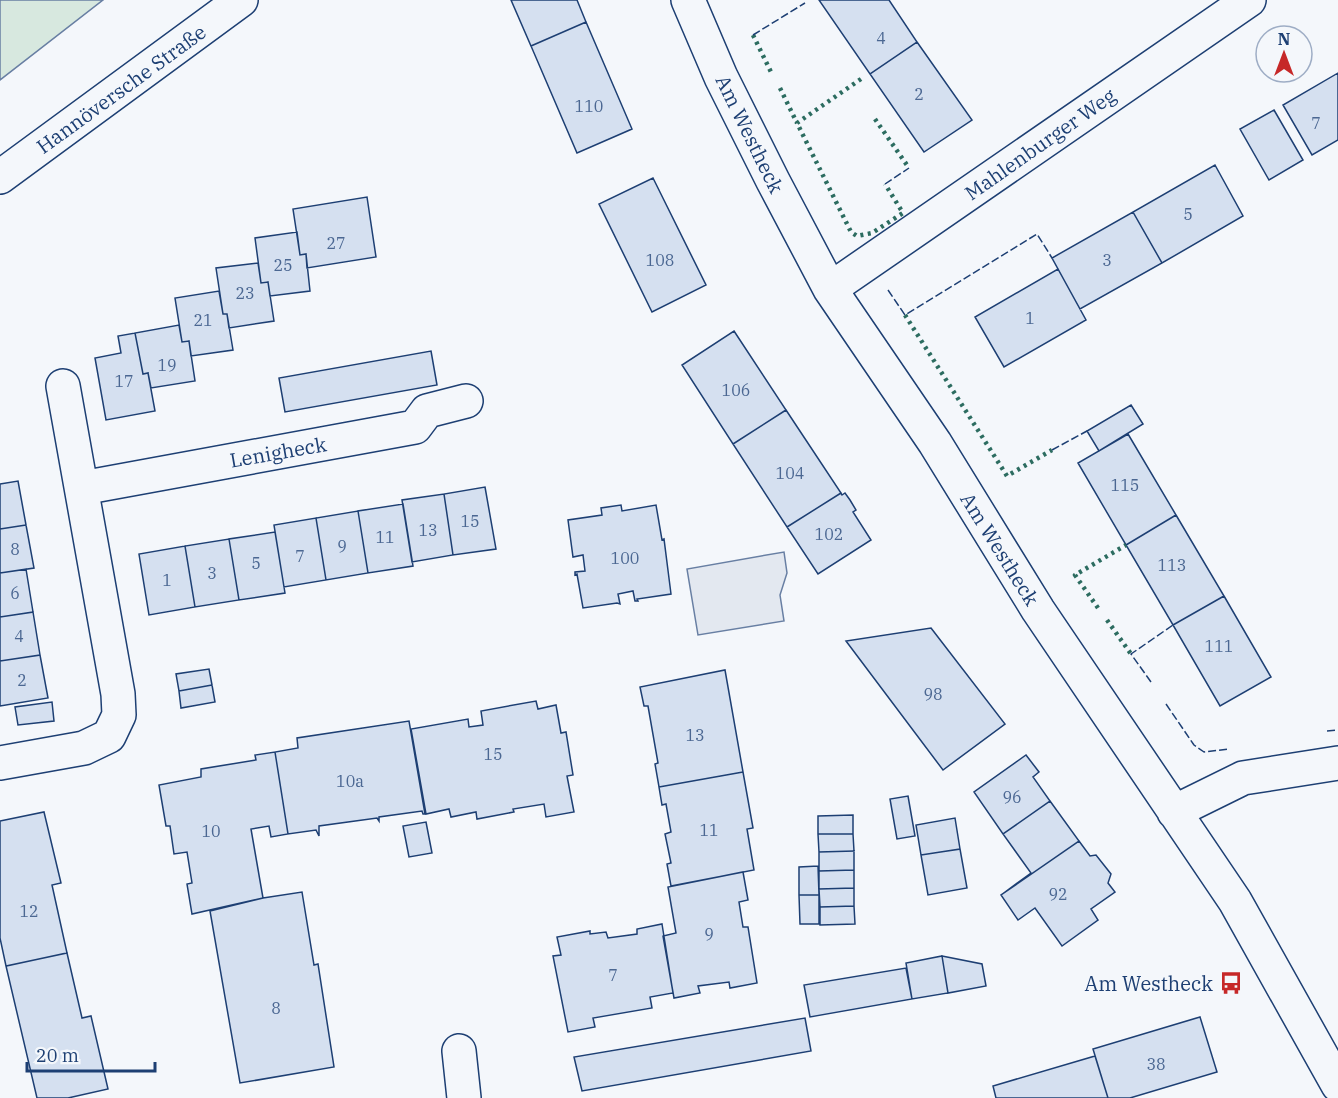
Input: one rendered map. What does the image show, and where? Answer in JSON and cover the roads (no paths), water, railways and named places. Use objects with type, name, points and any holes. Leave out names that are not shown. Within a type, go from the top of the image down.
[{"type":"street","name":"Hannöversche Straße","points":[[0,177],[241,0]]},
{"type":"street","name":"Am Westheck","points":[[688,0],[732,98],[830,289],[934,443],[1038,610],[1235,901],[1338,1085]]},
{"type":"street","name":"Mahlenburger Weg","points":[[830,289],[1249,0]]},
{"type":"street","points":[[0,763],[84,748],[109,736],[119,715],[118,694],[63,386]]},
{"type":"street","name":"Lenigheck","points":[[82,488],[415,427],[427,411],[466,401]]},
{"type":"street","points":[[1174,812],[1243,778],[1338,762]]},
{"type":"street","points":[[459,1051],[464,1098]]},
{"type":"place","name":"Am Westheck","points":[[1231,983]]}]
